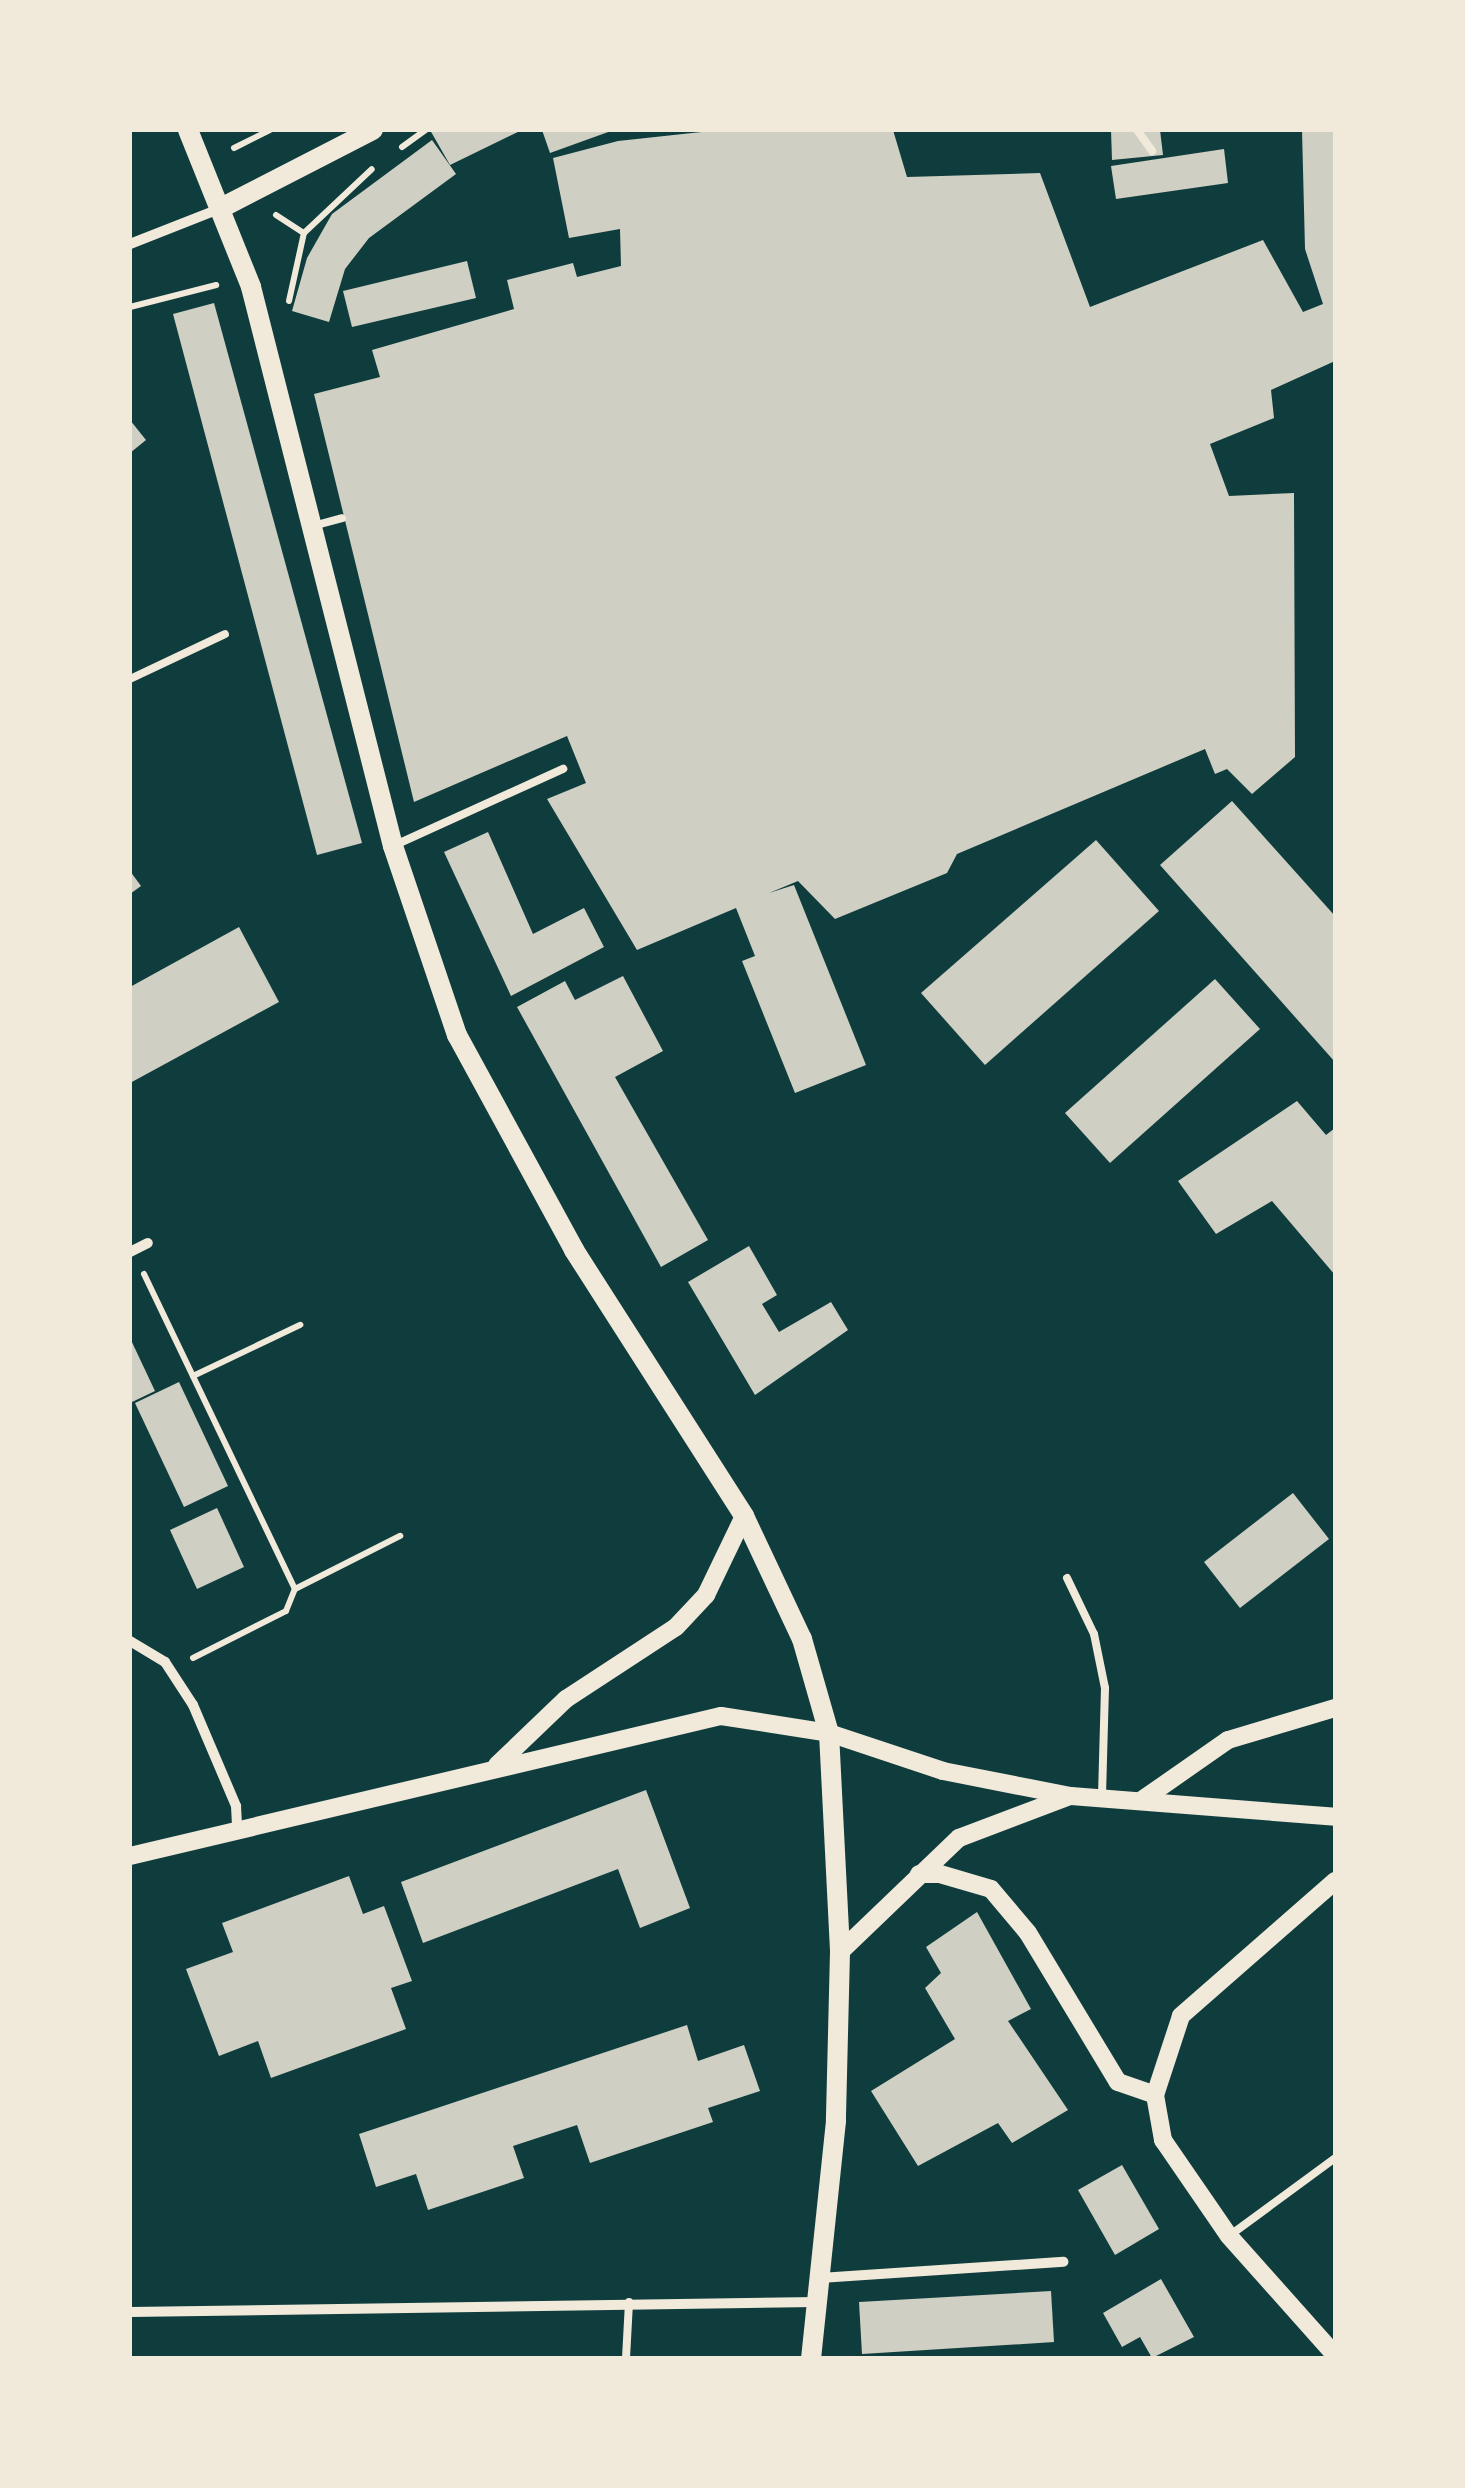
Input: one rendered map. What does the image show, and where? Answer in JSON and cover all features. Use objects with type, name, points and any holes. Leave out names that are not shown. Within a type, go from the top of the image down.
[{"type":"main road","points":[[188,130],[247,277],[393,846],[457,1034],[502,1126],[744,1516],[802,1640],[829,1733],[840,1952],[836,2122],[811,2358]]},
{"type":"main road","points":[[219,210],[373,130]]},
{"type":"street","points":[[130,244],[219,210]]},
{"type":"street","points":[[131,1252],[148,1243]]},
{"type":"street","points":[[493,1769],[566,1699],[676,1627],[706,1595],[744,1516]]},
{"type":"street","points":[[130,1642],[169,1669],[215,1754],[238,1828]]},
{"type":"street","points":[[1142,1800],[1228,1740],[1335,1708]]},
{"type":"street","points":[[130,1856],[721,1716],[829,1733],[943,1770],[1071,1796],[1335,1818]]},
{"type":"street","points":[[840,1952],[960,1838],[1071,1796]]},
{"type":"street","points":[[918,1874],[940,1874],[991,1889],[1028,1933],[1118,2082],[1155,2095]]},
{"type":"street","points":[[1335,1880],[1181,2016],[1155,2095],[1164,2140],[1229,2236],[1335,2356]]},
{"type":"street","points":[[818,2278],[1063,2262]]},
{"type":"street","points":[[130,2312],[816,2302]]},
{"type":"lane","points":[[1137,130],[1152,151]]},
{"type":"lane","points":[[312,526],[342,518]]},
{"type":"lane","points":[[130,679],[225,634]]},
{"type":"lane","points":[[393,846],[563,769]]},
{"type":"lane","points":[[1067,1578],[1094,1634],[1105,1688],[1102,1798]]},
{"type":"lane","points":[[1229,2236],[1335,2158]]},
{"type":"lane","points":[[626,2358],[630,2302]]},
{"type":"path","points":[[234,148],[270,130]]},
{"type":"path","points":[[288,308],[304,234],[358,180],[425,130]]},
{"type":"path","points":[[130,307],[247,277]]},
{"type":"path","points":[[131,1252],[295,1589]]},
{"type":"path","points":[[194,1376],[300,1325]]},
{"type":"path","points":[[169,1669],[286,1612],[295,1589],[400,1536]]},
{"type":"building","points":[[430,130],[520,130],[520,131],[450,165]]},
{"type":"building","points":[[542,130],[611,130],[611,131],[550,153]]},
{"type":"building","points":[[720,130],[893,130],[907,177],[1040,173],[1090,307],[1263,240],[1303,312],[1323,304],[1305,249],[1302,130],[1335,130],[1335,361],[1271,390],[1274,418],[1210,444],[1229,496],[1294,493],[1295,757],[1252,794],[1227,769],[1215,774],[1205,749],[957,854],[947,873],[835,919],[798,881],[769,893],[794,885],[866,1065],[795,1093],[742,961],[755,956],[736,908],[637,950],[547,799],[586,783],[567,736],[414,802],[314,394],[380,377],[372,350],[514,309],[507,280],[573,263],[577,277],[621,266],[620,229],[569,238],[553,158],[618,141]]},
{"type":"building","points":[[1111,130],[1160,130],[1163,155],[1112,160]]},
{"type":"building","points":[[432,140],[456,174],[369,238],[345,269],[329,322],[292,311],[307,258],[332,214]]},
{"type":"building","points":[[1224,149],[1228,183],[1116,199],[1111,166]]},
{"type":"building","points":[[467,261],[476,298],[352,327],[343,291]]},
{"type":"building","points":[[214,303],[362,843],[317,855],[173,314]]},
{"type":"building","points":[[130,420],[146,440],[130,453]]},
{"type":"building","points":[[1232,801],[1335,916],[1335,1062],[1160,865]]},
{"type":"building","points":[[488,832],[533,934],[584,908],[604,947],[511,996],[444,852]]},
{"type":"building","points":[[1096,840],[1159,911],[985,1065],[921,993]]},
{"type":"building","points":[[130,871],[141,886],[130,894]]},
{"type":"building","points":[[239,927],[279,1002],[130,1083],[130,987]]},
{"type":"building","points":[[623,976],[663,1051],[615,1077],[708,1240],[661,1267],[517,1007],[565,981],[575,1000]]},
{"type":"building","points":[[1215,979],[1260,1029],[1110,1163],[1065,1113]]},
{"type":"building","points":[[1297,1101],[1326,1135],[1335,1128],[1335,1275],[1272,1201],[1216,1234],[1178,1181]]},
{"type":"building","points":[[749,1246],[777,1295],[762,1304],[779,1332],[831,1302],[848,1330],[755,1395],[688,1282]]},
{"type":"building","points":[[130,1338],[155,1391],[130,1403]]},
{"type":"building","points":[[179,1382],[228,1486],[184,1507],[135,1403]]},
{"type":"building","points":[[1293,1493],[1329,1539],[1240,1608],[1204,1562]]},
{"type":"building","points":[[217,1508],[244,1567],[197,1589],[170,1530]]},
{"type":"building","points":[[646,1790],[690,1908],[640,1928],[618,1869],[423,1943],[401,1882]]},
{"type":"building","points":[[349,1876],[363,1914],[384,1906],[412,1981],[391,1988],[406,2029],[271,2078],[258,2041],[219,2056],[186,1969],[233,1952],[222,1923]]},
{"type":"building","points":[[977,1912],[1031,2009],[1008,2021],[1068,2110],[1012,2143],[998,2123],[918,2166],[871,2091],[955,2039],[925,1988],[941,1973],[926,1947]]},
{"type":"building","points":[[687,2025],[698,2061],[744,2045],[760,2091],[708,2108],[713,2122],[590,2163],[577,2125],[513,2146],[524,2178],[428,2210],[416,2174],[376,2187],[359,2134]]},
{"type":"building","points":[[1122,2165],[1159,2229],[1115,2255],[1078,2190]]},
{"type":"building","points":[[1161,2279],[1194,2337],[1152,2358],[1140,2337],[1122,2347],[1103,2313]]},
{"type":"building","points":[[1051,2291],[1054,2342],[862,2354],[859,2302]]}]
